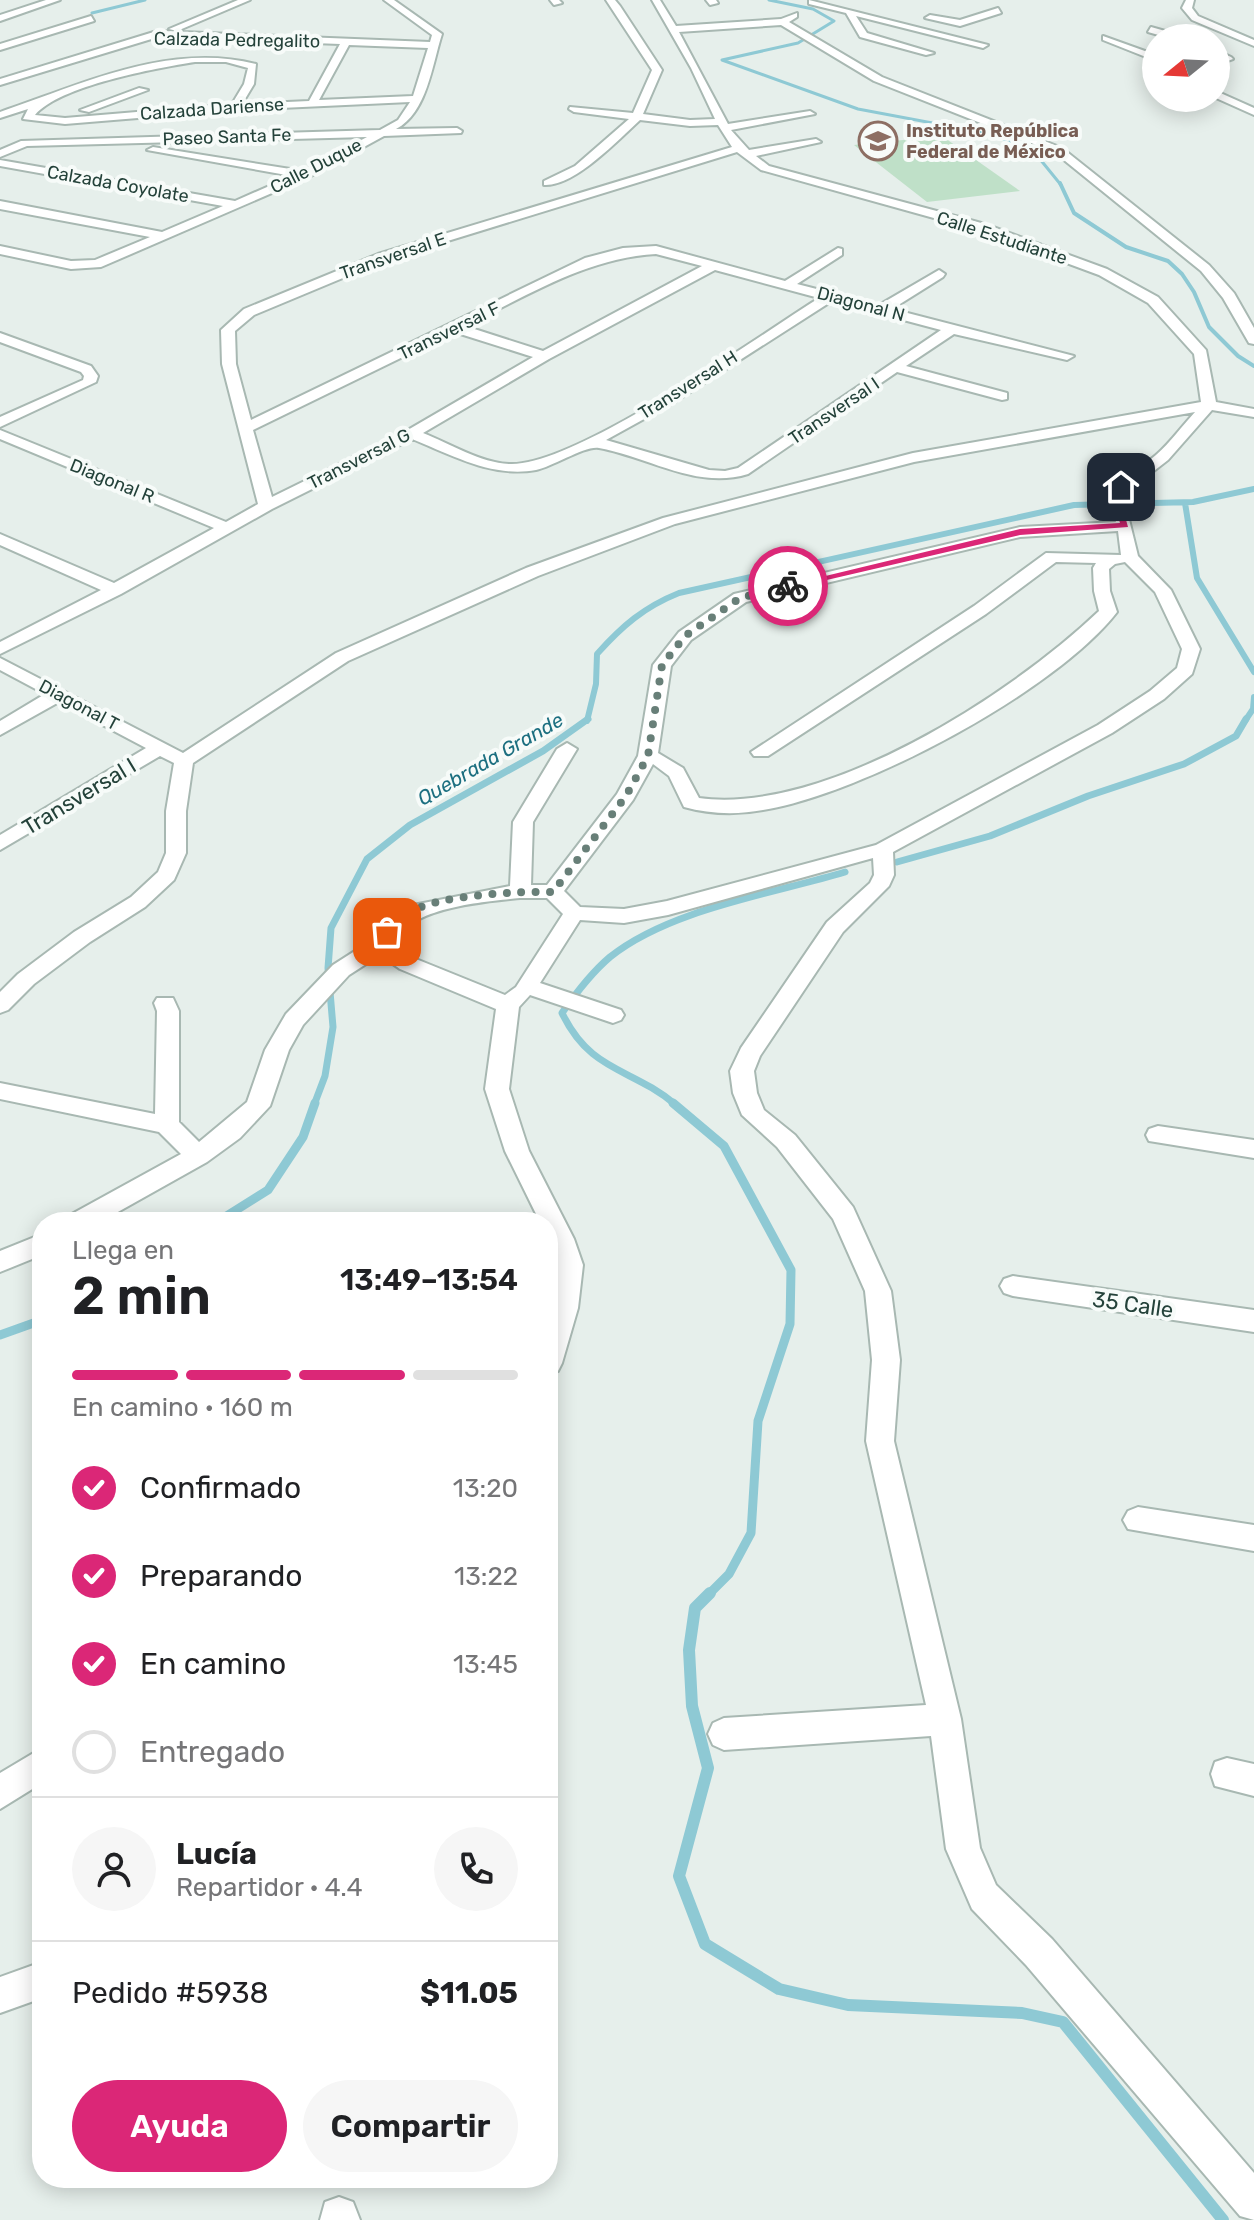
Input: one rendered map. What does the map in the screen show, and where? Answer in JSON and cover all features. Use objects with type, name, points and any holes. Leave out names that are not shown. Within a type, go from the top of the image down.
[{"type":"street","points":[[0,18],[55,0]]},
{"type":"street","points":[[157,34],[204,19],[222,8],[246,0]]},
{"type":"street","points":[[388,0],[437,34],[432,45]]},
{"type":"street","points":[[548,183],[579,168],[637,117],[657,70],[641,49],[623,15],[610,0]]},
{"type":"street","name":"Calle Estudiante","points":[[656,0],[675,29],[721,122],[742,151],[765,168],[981,227],[1103,272],[1153,300],[1201,353],[1209,405]]},
{"type":"street","points":[[1190,0],[1187,8],[1195,18],[1254,43]]},
{"type":"street","points":[[16,3],[39,6]]},
{"type":"street","points":[[675,29],[783,22],[808,4],[849,11],[983,45]]},
{"type":"street","points":[[849,11],[863,35],[929,53]]},
{"type":"street","points":[[913,14],[960,23],[998,11]]},
{"type":"street","points":[[0,47],[91,19]]},
{"type":"street","points":[[783,22],[878,79],[1058,150],[1205,268],[1229,296],[1254,340]]},
{"type":"street","points":[[730,26],[737,35]]},
{"type":"street","name":"Calzada Pedregalito","points":[[0,82],[157,34],[432,45]]},
{"type":"street","points":[[1106,38],[1142,52]]},
{"type":"street","points":[[313,102],[346,42]]},
{"type":"street","name":"Calle Duque","points":[[0,250],[85,266],[130,251],[159,235],[305,175],[402,122],[417,99],[432,45]]},
{"type":"street","points":[[0,115],[142,69],[203,59],[253,66],[249,84],[235,107]]},
{"type":"street","points":[[65,121],[92,107],[143,90]]},
{"type":"street","name":"Calzada Dariense","points":[[39,103],[27,117],[65,121],[313,102],[417,99]]},
{"type":"street","points":[[1230,101],[1254,112]]},
{"type":"street","points":[[721,122],[782,105]]},
{"type":"street","points":[[574,109],[690,123],[810,114]]},
{"type":"street","name":"Paseo Santa Fe","points":[[0,154],[25,143],[457,131]]},
{"type":"street","points":[[117,140],[130,146],[305,175]]},
{"type":"street","points":[[742,151],[816,142]]},
{"type":"street","points":[[0,143],[25,143]]},
{"type":"street","name":"Transversal E","points":[[266,506],[229,364],[228,330],[249,312],[382,257],[742,151]]},
{"type":"street","name":"Calzada Coyolate","points":[[0,163],[235,204]]},
{"type":"street","points":[[0,205],[159,235]]},
{"type":"street","name":"Transversal F","points":[[247,427],[457,328],[589,261],[623,252],[656,250]]},
{"type":"street","name":"Diagonal N","points":[[656,250],[790,283],[829,297],[952,329],[1067,356]]},
{"type":"street","points":[[790,283],[838,252]]},
{"type":"street","name":"Transversal G","points":[[0,649],[115,590],[225,527],[411,434],[544,356],[716,264]]},
{"type":"street","points":[[882,309],[939,274]]},
{"type":"street","name":"Transversal H","points":[[411,434],[509,469],[542,465],[596,442],[829,297]]},
{"type":"street","points":[[457,328],[544,356]]},
{"type":"street","name":"Transversal I","points":[[596,442],[708,475],[726,476],[743,471],[952,329]]},
{"type":"street","points":[[0,337],[86,369],[91,376],[89,382],[0,423]]},
{"type":"street","points":[[897,368],[1002,396]]},
{"type":"street","points":[[1119,559],[1124,520],[1115,495],[1121,487],[1163,457],[1209,405]]},
{"type":"street","points":[[0,1005],[26,979],[82,937],[138,902],[167,875],[176,853],[176,811],[184,761],[342,657],[607,542],[669,521],[913,458],[1209,405],[1254,413]]},
{"type":"street","name":"Diagonal R","points":[[0,434],[225,527]]},
{"type":"street","points":[[553,892],[626,796],[648,756],[662,665],[685,636],[740,598],[1020,532],[1124,520]]},
{"type":"street","points":[[0,539],[115,590]]},
{"type":"street","points":[[97,1212],[198,1156],[231,1132],[258,1106],[277,1050],[294,1020],[341,970],[380,945],[387,932],[420,908],[520,891],[553,892],[574,913],[624,916],[668,908],[883,849],[1105,729],[1157,695],[1186,670],[1191,649],[1163,590],[1119,559],[1052,557],[980,610],[761,752]]},
{"type":"street","points":[[648,756],[667,761],[681,778],[691,803],[723,808],[780,801],[870,767],[962,723],[1080,642],[1108,612],[1102,591],[1101,568],[1119,559]]},
{"type":"street","name":"Diagonal T","points":[[0,663],[184,761]]},
{"type":"street","points":[[0,729],[59,694]]},
{"type":"street","name":"Transversal I","points":[[0,844],[158,749]]},
{"type":"street","points":[[520,891],[523,822],[567,749]]},
{"type":"street","points":[[883,849],[884,875],[879,886],[835,927],[749,1054],[742,1071],[745,1093],[754,1115],[786,1141],[844,1214],[878,1291],[886,1360],[880,1441],[945,1719],[963,1849],[984,1897],[1039,1952],[1254,2202]]},
{"type":"street","points":[[548,1212],[517,1151],[497,1089],[508,1005],[526,986],[574,913]]},
{"type":"street","points":[[380,945],[421,970],[508,1005]]},
{"type":"street","points":[[526,986],[613,1015]]},
{"type":"street","points":[[165,1003],[168,1011],[167,1125]]},
{"type":"street","points":[[0,1091],[167,1125],[198,1156]]},
{"type":"street","points":[[1158,1135],[1254,1149]]},
{"type":"street","points":[[558,1233],[570,1265],[558,1300]]},
{"type":"street","points":[[0,1262],[32,1248]]},
{"type":"street","name":"35 Calle","points":[[1013,1286],[1254,1321]]},
{"type":"street","points":[[1138,1520],[1254,1538]]},
{"type":"street","points":[[724,1734],[945,1719]]},
{"type":"street","points":[[0,1792],[32,1771]]},
{"type":"street","points":[[0,1995],[32,1984]]},
{"type":"green space","points":[[942,136],[1020,191],[927,202],[854,145]]},
{"type":"waterway","points":[[92,13],[145,0]]},
{"type":"waterway","name":"Quebrada Grande","points":[[769,0],[813,9],[834,21],[798,43],[722,60],[858,109],[975,131],[1009,141],[1035,153],[1061,185]]},
{"type":"waterway","name":"Quebrada Grande","points":[[1061,185],[1074,213],[1126,247],[1168,261],[1182,274],[1194,292],[1209,327],[1238,356],[1254,366]]},
{"type":"waterway","name":"Quebrada Grande","points":[[587,719],[596,684],[597,654],[634,618],[679,593],[1074,505],[1193,502],[1254,489]]},
{"type":"waterway","points":[[1185,503],[1197,578],[1254,672]]},
{"type":"waterway","points":[[1245,721],[1253,709],[1254,697]]},
{"type":"waterway","name":"Quebrada Grande","points":[[314,1105],[325,1076],[333,1027],[328,968],[331,928],[367,859],[410,825],[543,751],[587,719]]},
{"type":"waterway","points":[[897,862],[990,836],[1088,796],[1184,764],[1236,736],[1246,719]]},
{"type":"waterway","points":[[676,1105],[586,1047],[573,1033],[562,1013],[567,1006],[590,976],[634,940],[691,915],[845,872]]},
{"type":"waterway","name":"Quebrada Grande","points":[[233,1212],[268,1190],[303,1137],[315,1103]]},
{"type":"waterway","points":[[673,1103],[724,1146],[791,1270],[790,1324],[758,1421],[751,1533],[729,1574],[695,1608],[689,1650],[692,1706],[708,1768],[679,1876],[705,1944],[779,1989],[848,2005],[1022,2013],[1063,2022],[1223,2220]]},
{"type":"waterway","name":"Quebrada Grande","points":[[0,1335],[32,1324]]},
{"type":"way so far","points":[[387,932],[420,908],[485,895],[520,891],[553,892],[626,796],[648,756],[662,665],[685,636],[740,598],[788,586]]},
{"type":"place","name":"Instituto República Federal de México","points":[[878,141]]},
{"type":"route","points":[[788,586],[1020,532],[1125,526],[1115,495],[1121,487]]}]
